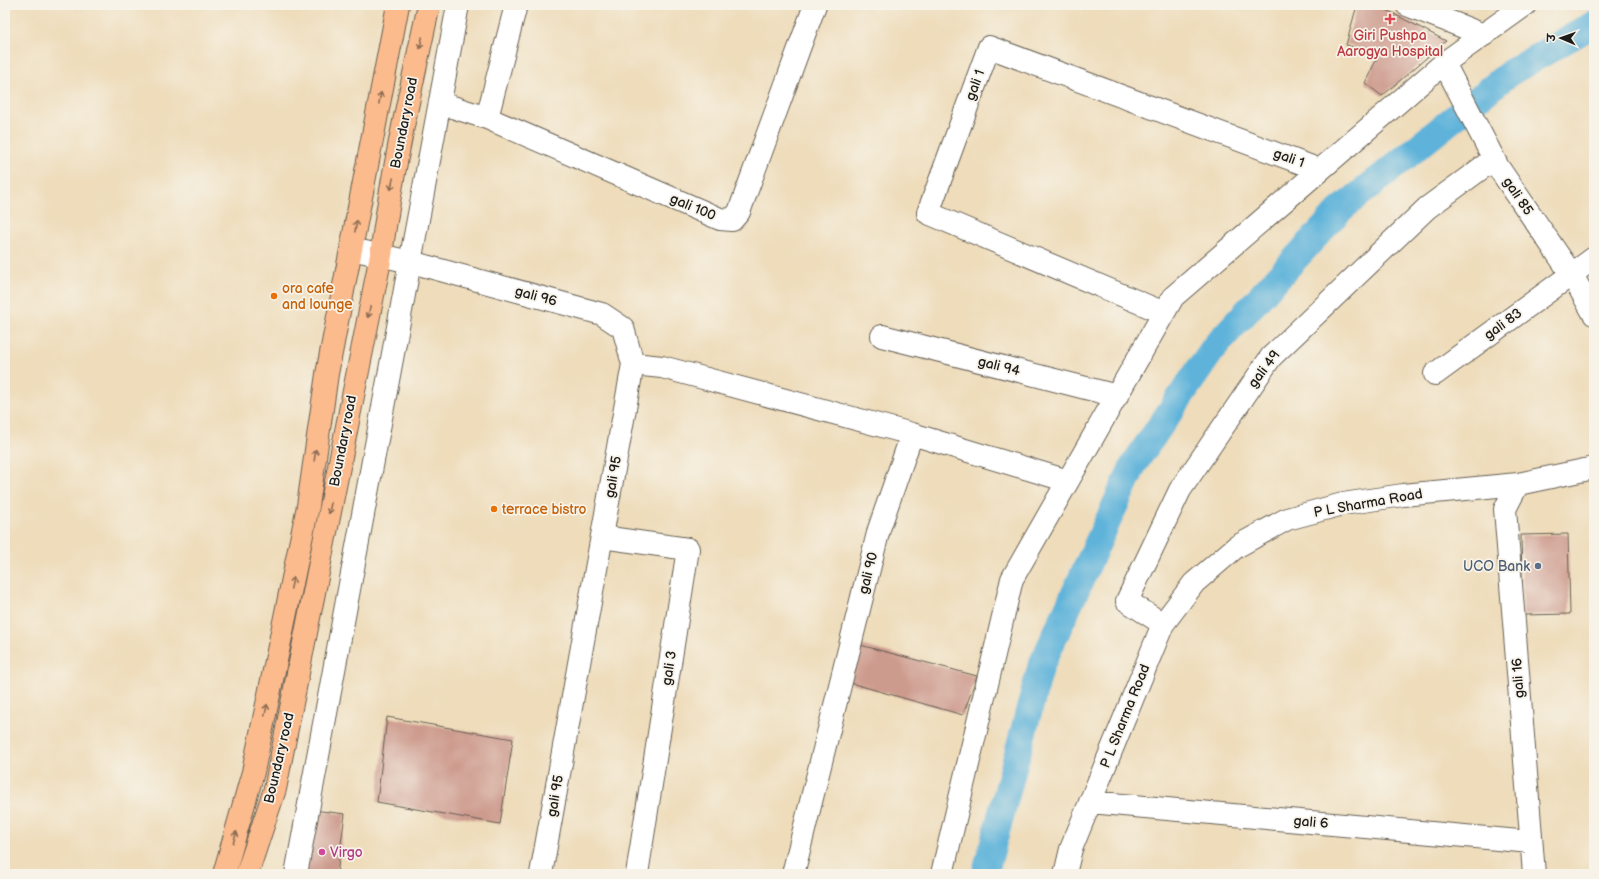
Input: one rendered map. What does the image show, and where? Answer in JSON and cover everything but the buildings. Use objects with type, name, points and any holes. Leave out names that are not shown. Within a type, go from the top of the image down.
[{"type":"main road","name":"Boundary road","points":[[224,874],[253,772],[308,506],[327,374],[398,5]]},
{"type":"main road","name":"Boundary road","points":[[247,874],[275,788],[381,255],[386,218],[406,111],[429,5]]},
{"type":"street","points":[[296,874],[458,5]]},
{"type":"street","points":[[487,118],[516,5]]},
{"type":"street","name":"gali 100","points":[[440,103],[487,118],[720,219],[732,220],[739,212],[814,5]]},
{"type":"street","points":[[1407,5],[1484,35]]},
{"type":"street","points":[[942,874],[1012,579],[1173,297],[1320,170],[1484,35],[1526,5]]},
{"type":"street","name":"gali 1","points":[[1164,313],[928,213],[989,47],[1320,170]]},
{"type":"street","name":"gali 85","points":[[1445,67],[1494,159],[1572,275],[1594,314]]},
{"type":"street","name":"gali 49","points":[[1163,624],[1127,601],[1180,490],[1271,357],[1427,208],[1494,159]]},
{"type":"street","name":"gali 96","points":[[351,249],[411,262],[602,314],[623,328],[634,364]]},
{"type":"street","name":"gali 83","points":[[1435,374],[1594,258]]},
{"type":"street","name":"gali 94","points":[[882,336],[1117,396]]},
{"type":"street","points":[[634,364],[662,367],[912,434],[1068,482]]},
{"type":"street","name":"gali 95","points":[[541,874],[634,364]]},
{"type":"street","name":"gali 90","points":[[793,874],[879,528],[912,434]]},
{"type":"street","name":"P L Sharma Road","points":[[1065,874],[1070,849],[1163,624],[1194,583],[1236,547],[1287,519],[1343,504],[1395,496],[1518,484],[1593,466]]},
{"type":"street","name":"gali 16","points":[[1518,484],[1506,509],[1534,874]]},
{"type":"street","name":"gali 3","points":[[602,537],[688,549],[637,874]]},
{"type":"street","name":"gali 6","points":[[1090,802],[1531,842]]},
{"type":"waterway","points":[[985,874],[1041,666],[1134,464],[1215,346],[1340,210],[1511,72],[1594,24]]},
{"type":"place","name":"Giri Pushpa Aarogya Hospital","points":[[1390,19]]},
{"type":"place","name":"ora cafe and lounge","points":[[274,296]]},
{"type":"place","name":"terrace bistro","points":[[494,509]]},
{"type":"place","name":"UCO Bank","points":[[1538,566]]},
{"type":"place","name":"Virgo","points":[[322,852]]}]
